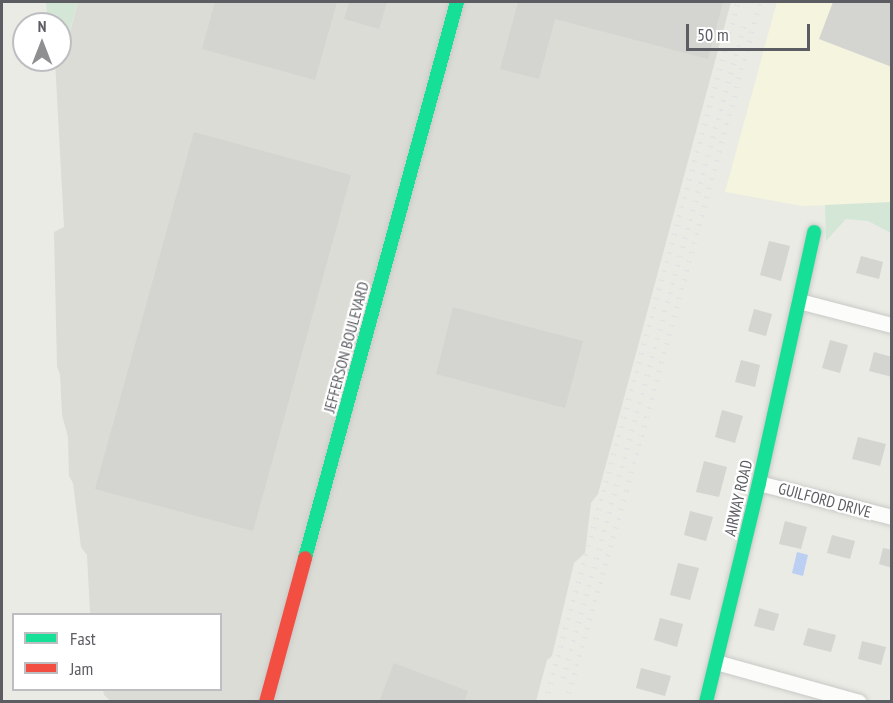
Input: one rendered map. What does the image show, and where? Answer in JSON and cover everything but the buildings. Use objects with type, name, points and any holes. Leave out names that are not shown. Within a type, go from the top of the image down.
[{"type":"main road","name":"JEFFERSON BOULEVARD","points":[[266,702],[457,2]]},
{"type":"main road","name":"AIRWAY ROAD","points":[[705,702],[759,483],[814,232]]},
{"type":"street","points":[[799,301],[891,325]]},
{"type":"street","name":"GUILFORD DRIVE","points":[[759,483],[891,517]]},
{"type":"street","points":[[716,662],[859,702]]},
{"type":"shaded area","points":[[46,2],[78,2],[72,22],[72,12],[47,12]]},
{"type":"shaded area","points":[[78,2],[731,2],[598,494],[591,503],[585,553],[574,563],[552,656],[547,660],[536,701],[112,702],[104,695],[103,691],[222,691],[222,613],[90,613],[87,555],[81,547],[73,483],[69,476],[68,437],[62,415],[60,374],[57,367],[54,232],[64,227],[56,72],[72,72],[72,24]]},
{"type":"shaded area","points":[[777,2],[891,2],[891,203],[802,206],[725,192]]},
{"type":"shaded area","points":[[891,202],[891,233],[868,221],[846,219],[826,241],[825,205]]},
{"type":"water","points":[[797,552],[808,555],[803,576],[792,573]]},
{"type":"railway","points":[[545,702],[738,2]]},
{"type":"railway","points":[[566,702],[760,2]]},
{"type":"railway","points":[[563,678],[744,25]]},
{"type":"traffic: fast","points":[[305,558],[457,2]]},
{"type":"traffic: fast","points":[[706,702],[759,483],[814,232]]},
{"type":"traffic: jam","points":[[266,702],[305,558]]}]
